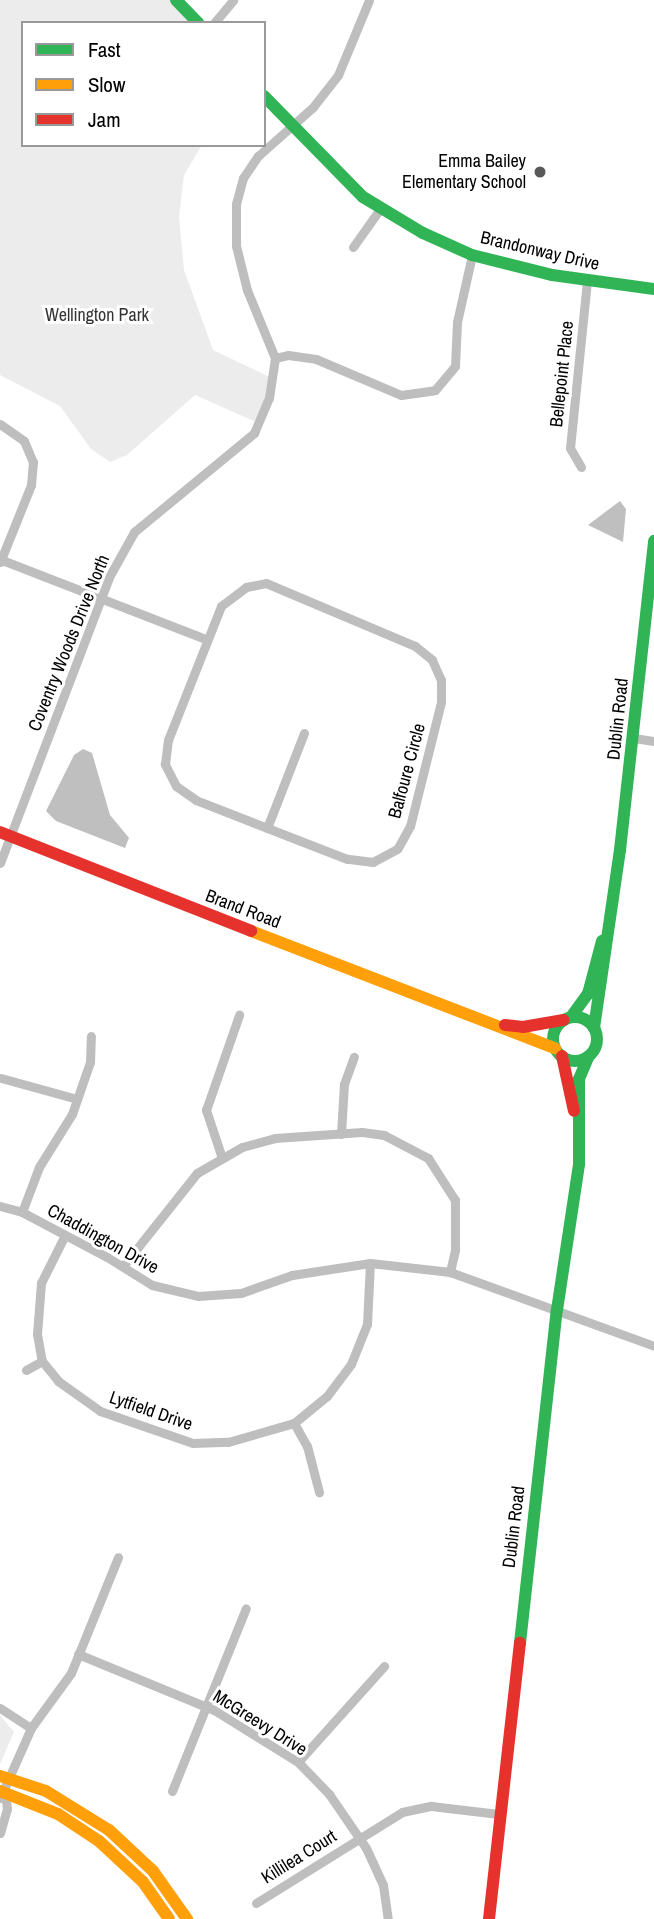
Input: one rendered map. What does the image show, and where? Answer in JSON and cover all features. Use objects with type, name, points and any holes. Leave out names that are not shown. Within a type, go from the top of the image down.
[{"type":"main road","points":[[176,0],[196,21]]},
{"type":"main road","name":"Brandonway Drive","points":[[266,98],[292,127],[380,209],[472,255],[587,281],[654,289]]},
{"type":"main road","name":"Dublin Road","points":[[594,1028],[634,738],[654,541]]},
{"type":"main road","name":"Brand Road","points":[[5,834],[559,1052]]},
{"type":"main road","name":"Dublin Road","points":[[567,1019],[588,994],[613,900]]},
{"type":"main road","points":[[567,1019],[584,1019],[594,1028],[597,1040],[589,1056],[575,1060],[559,1052],[555,1030],[567,1019]]},
{"type":"main road","name":"Brand Road","points":[[474,1020],[523,1027],[567,1019]]},
{"type":"main road","name":"Dublin Road","points":[[559,1052],[580,1139]]},
{"type":"main road","name":"Dublin Road","points":[[489,1919],[557,1310],[580,1139],[579,1079],[589,1056]]},
{"type":"main road","points":[[5,1777],[66,1801],[109,1829],[153,1871],[187,1919]]},
{"type":"main road","points":[[2,1794],[58,1814],[99,1841],[143,1882],[169,1919]]},
{"type":"street","points":[[216,21],[233,0]]},
{"type":"street","points":[[369,0],[338,75],[292,127],[258,156],[243,178],[236,204],[236,246],[247,290],[275,358],[288,355],[316,359],[401,396],[435,390],[456,366],[457,322],[472,255]]},
{"type":"street","points":[[353,247],[380,209]]},
{"type":"street","name":"Bellepoint Place","points":[[581,467],[570,449],[587,281]]},
{"type":"street","name":"Coventry Woods Drive North","points":[[0,863],[5,834],[100,598],[134,532],[254,433],[269,398],[275,358]]},
{"type":"street","points":[[0,424],[24,441],[33,462],[30,485],[1,561],[206,639]]},
{"type":"street","name":"Balfoure Circle","points":[[266,583],[415,646],[432,660],[441,680],[441,702],[410,826],[397,849],[373,862],[347,859],[196,800],[176,786],[165,764],[168,740],[206,639],[228,597],[246,587],[266,583]]},
{"type":"street","points":[[267,828],[304,733]]},
{"type":"street","points":[[634,738],[654,741]]},
{"type":"street","points":[[222,1158],[206,1110],[239,1015]]},
{"type":"street","points":[[22,1212],[39,1167],[77,1099],[90,1062],[91,1036]]},
{"type":"street","points":[[341,1134],[344,1084],[354,1057]]},
{"type":"street","points":[[1,1078],[77,1099]]},
{"type":"street","points":[[123,1266],[197,1173],[242,1147],[275,1138],[341,1134],[384,1135],[428,1158],[455,1200],[455,1250],[450,1272]]},
{"type":"street","name":"Chaddington Drive","points":[[0,1206],[22,1212],[123,1266],[152,1285],[198,1296],[241,1293],[292,1275],[370,1263],[450,1272],[654,1346]]},
{"type":"street","points":[[26,1370],[41,1361],[37,1334],[41,1283],[65,1235]]},
{"type":"street","name":"Lytfield Drive","points":[[41,1361],[58,1381],[100,1410],[193,1443],[228,1442],[294,1423],[327,1396],[351,1364],[367,1324],[370,1263]]},
{"type":"street","points":[[294,1423],[307,1446],[319,1492]]},
{"type":"street","points":[[0,1833],[7,1809],[2,1794],[5,1777],[31,1728],[57,1697],[118,1557]]},
{"type":"street","points":[[172,1791],[246,1608]]},
{"type":"street","name":"McGreevy Drive","points":[[78,1654],[207,1706],[298,1762],[329,1794],[360,1838],[383,1885],[388,1919]]},
{"type":"street","points":[[298,1762],[384,1666]]},
{"type":"street","points":[[0,1708],[31,1728]]},
{"type":"street","name":"Killilea Court","points":[[256,1903],[393,1816],[421,1807],[499,1814]]},
{"type":"green space","name":"Wellington Park","points":[[0,0],[176,0],[195,21],[21,21],[21,147],[201,147],[184,175],[179,217],[184,270],[213,350],[272,378],[258,423],[195,395],[127,455],[110,462],[91,449],[60,406],[0,375]]},
{"type":"green space","points":[[0,1715],[14,1732],[0,1764]]},
{"type":"shaded area","points":[[620,501],[626,509],[623,542],[588,525]]},
{"type":"shaded area","points":[[83,749],[92,753],[110,815],[129,838],[125,848],[56,821],[46,811],[74,755]]},
{"type":"traffic: fast","points":[[176,0],[196,21]]},
{"type":"traffic: fast","points":[[266,98],[363,197],[423,233],[472,255],[552,275],[654,289]]},
{"type":"traffic: fast","points":[[594,1028],[620,850],[654,541]]},
{"type":"traffic: fast","points":[[571,1017],[588,994],[602,941]]},
{"type":"traffic: fast","points":[[575,1017],[590,1024],[597,1039],[590,1054],[575,1061],[560,1054],[553,1039],[560,1024],[575,1017]]},
{"type":"traffic: fast","points":[[520,1643],[557,1310],[579,1164],[579,1079],[589,1056]]},
{"type":"traffic: slow","points":[[251,931],[555,1048]]},
{"type":"traffic: slow","points":[[0,1776],[46,1791],[109,1830],[153,1871],[187,1919]]},
{"type":"traffic: slow","points":[[0,1791],[58,1814],[99,1841],[143,1882],[169,1919]]},
{"type":"traffic: jam","points":[[0,832],[251,931]]},
{"type":"traffic: jam","points":[[505,1025],[523,1027],[563,1020]]},
{"type":"traffic: jam","points":[[562,1056],[574,1111]]},
{"type":"traffic: jam","points":[[489,1919],[520,1643]]},
{"type":"place","name":"Emma Bailey Elementary School","points":[[540,172]]}]
